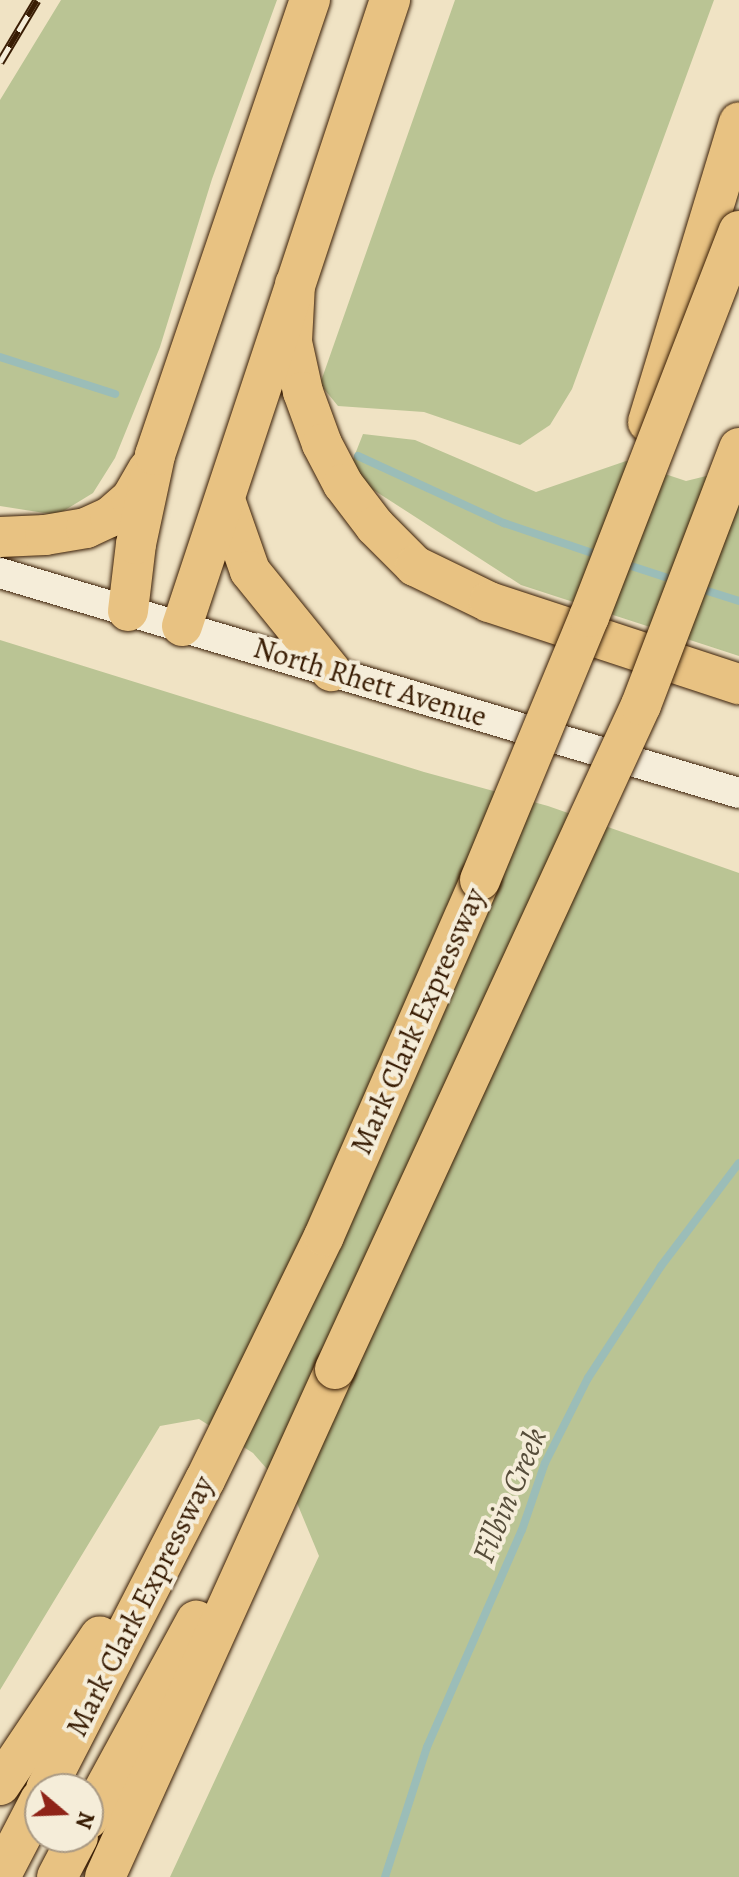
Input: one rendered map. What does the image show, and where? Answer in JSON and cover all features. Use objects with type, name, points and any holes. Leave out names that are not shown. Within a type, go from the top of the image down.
[{"type":"highway","points":[[128,611],[136,544],[155,455],[310,0]]},
{"type":"highway","points":[[182,626],[388,8]]},
{"type":"highway","points":[[589,617],[739,123]]},
{"type":"highway","name":"Mark Clark Expressway","points":[[54,1773],[205,1480],[324,1236],[495,845],[589,617],[739,231]]},
{"type":"highway","points":[[295,284],[292,342],[303,392],[322,444],[343,484],[375,526],[415,566],[489,602],[739,684]]},
{"type":"highway","name":"Mark Clark Expressway","points":[[104,1790],[335,1369],[480,1061],[641,705],[739,448]]},
{"type":"highway","points":[[0,537],[86,528],[110,517],[131,499],[155,455]]},
{"type":"highway","points":[[225,500],[250,571],[331,671]]},
{"type":"highway","points":[[105,1877],[335,1369]]},
{"type":"highway","points":[[0,1785],[205,1480]]},
{"type":"highway","points":[[0,1877],[24,1831]]},
{"type":"highway","points":[[57,1877],[70,1853]]},
{"type":"main road","name":"North Rhett Avenue","points":[[0,573],[739,793]]},
{"type":"green space","points":[[61,0],[277,0],[212,179],[160,347],[115,458],[93,493],[57,515],[0,506],[0,100]]},
{"type":"green space","points":[[455,0],[714,0],[572,389],[550,425],[520,445],[424,412],[338,406],[320,384]]},
{"type":"green space","points":[[363,434],[415,440],[536,492],[626,461],[686,481],[739,468],[739,656],[521,585],[372,489],[350,467]]},
{"type":"green space","points":[[0,640],[424,772],[548,806],[739,873],[739,1877],[170,1877],[319,1556],[297,1503],[253,1453],[199,1419],[160,1426],[0,1690]]},
{"type":"waterway","points":[[0,357],[115,394]]},
{"type":"waterway","points":[[358,456],[504,523],[601,556]]},
{"type":"waterway","points":[[622,563],[677,581]]},
{"type":"waterway","points":[[698,588],[739,601]]},
{"type":"waterway","name":"Filbin Creek","points":[[385,1877],[427,1747],[522,1530],[545,1463],[588,1378],[661,1266],[739,1163]]},
{"type":"railway","points":[[0,62],[37,0]]}]
